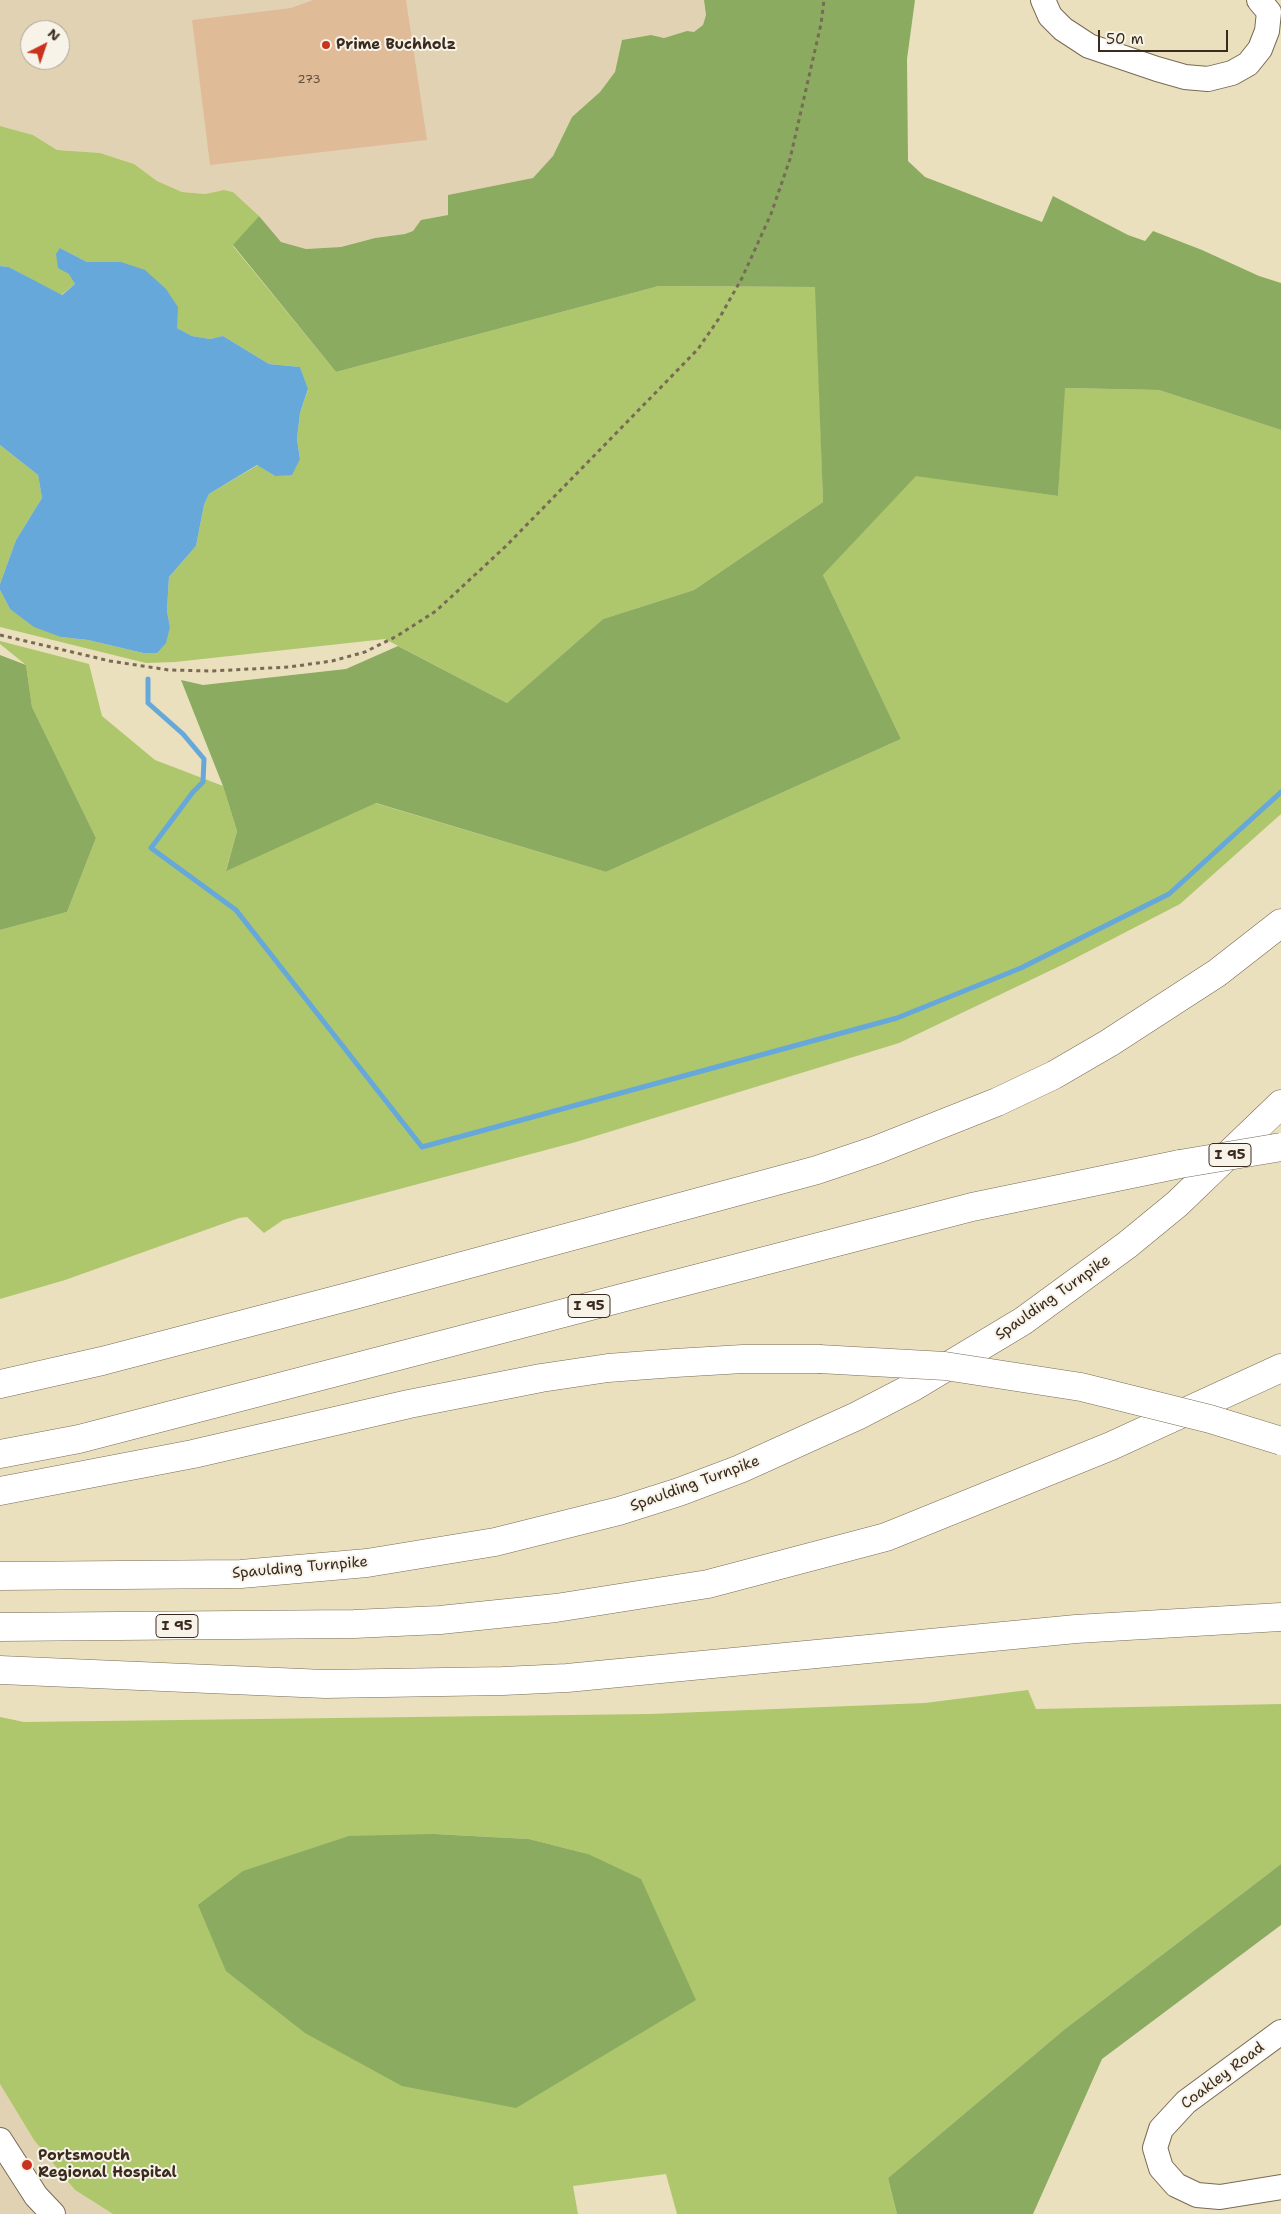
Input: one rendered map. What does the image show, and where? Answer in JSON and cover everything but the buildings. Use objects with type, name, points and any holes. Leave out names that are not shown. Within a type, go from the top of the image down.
[{"type":"highway","points":[[0,1384],[102,1361],[351,1296],[756,1187],[876,1150],[997,1102],[1102,1048],[1217,972],[1281,922]]},
{"type":"highway","name":"Spaulding Turnpike","points":[[0,1576],[241,1574],[367,1563],[504,1540],[619,1511],[679,1492],[740,1469],[857,1416],[914,1387],[1023,1321],[1127,1245],[1177,1204],[1281,1104]]},
{"type":"highway","name":"I 95","points":[[0,1454],[79,1439],[972,1207],[1180,1164],[1281,1147]]},
{"type":"highway","points":[[0,1491],[184,1456],[410,1404],[541,1378],[608,1368],[743,1359],[880,1361],[945,1366],[1062,1384],[1145,1402],[1281,1441]]},
{"type":"highway","name":"I 95","points":[[0,1627],[354,1624],[440,1620],[556,1608],[708,1584],[886,1537],[1111,1446],[1281,1368]]},
{"type":"highway","points":[[0,1670],[325,1684],[567,1678],[1094,1627],[1281,1617]]},
{"type":"street","points":[[1043,0],[1050,16],[1063,29],[1089,46],[1185,77],[1208,79],[1232,73],[1248,64],[1260,49],[1267,31],[1269,12],[1259,0]]},
{"type":"street","name":"Coakley Road","points":[[1281,2032],[1186,2102],[1161,2129],[1155,2148],[1161,2168],[1176,2185],[1197,2195],[1220,2197],[1281,2187]]},
{"type":"street","points":[[2,2151],[36,2196],[53,2214]]},
{"type":"path","points":[[0,635],[101,659],[170,670],[212,671],[288,668],[332,661],[365,652],[398,636],[436,611],[506,546],[698,349],[720,318],[742,278],[771,214],[790,160],[821,24],[824,0]]},
{"type":"shaded area","points":[[0,0],[704,0],[706,15],[703,25],[694,33],[687,31],[664,38],[651,35],[622,40],[615,72],[600,92],[572,117],[553,156],[533,178],[449,195],[448,215],[421,220],[413,231],[405,234],[375,238],[341,247],[306,249],[281,242],[259,216],[233,192],[224,190],[205,194],[182,192],[157,181],[134,164],[100,153],[57,150],[33,135],[0,126]]},
{"type":"shaded area","name":"Portsmouth Regional Hospital","points":[[0,2084],[34,2140],[75,2190],[113,2214],[0,2214]]},
{"type":"green space","points":[[704,0],[915,0],[907,59],[908,161],[925,177],[1042,222],[1053,196],[1128,235],[1145,241],[1153,231],[1202,250],[1259,276],[1281,283],[1281,430],[1159,390],[1065,388],[1058,496],[916,476],[823,575],[901,739],[606,872],[376,803],[226,871],[237,831],[223,786],[181,680],[203,685],[346,669],[398,646],[507,703],[603,619],[694,590],[823,502],[815,287],[659,286],[336,372],[233,245],[259,216],[281,242],[306,249],[341,247],[375,238],[405,234],[413,231],[421,220],[448,215],[448,195],[533,178],[553,156],[572,117],[600,92],[615,72],[622,40],[651,35],[664,38],[687,31],[694,32],[703,25],[706,15]]},
{"type":"green space","points":[[0,126],[33,135],[57,150],[100,153],[134,164],[157,181],[182,192],[205,194],[224,190],[233,192],[259,216],[233,246],[336,372],[659,286],[816,287],[823,502],[694,590],[603,619],[507,703],[385,639],[175,662],[146,663],[0,627],[0,590],[10,609],[61,637],[88,640],[143,653],[157,653],[170,627],[167,611],[169,577],[196,546],[204,505],[209,494],[258,465],[275,476],[300,459],[297,439],[300,413],[308,390],[300,367],[269,364],[223,336],[210,339],[192,336],[177,328],[121,262],[87,262],[60,248],[75,284],[61,295],[9,267],[0,266]]},
{"type":"green space","points":[[1064,388],[1159,390],[1281,430],[1281,814],[1180,904],[1064,964],[899,1043],[576,1142],[283,1220],[264,1233],[247,1217],[239,1218],[65,1280],[0,1299],[0,930],[67,912],[96,838],[32,707],[26,665],[0,644],[0,641],[89,664],[102,716],[155,760],[223,786],[237,831],[226,870],[375,803],[606,872],[901,739],[823,575],[916,475],[1058,496]]},
{"type":"green space","points":[[0,445],[38,475],[42,498],[16,540],[0,584]]},
{"type":"green space","points":[[0,655],[26,665],[32,707],[96,838],[67,912],[0,930]]},
{"type":"green space","points":[[1028,1690],[1036,1709],[1281,1704],[1281,1864],[1065,2029],[888,2178],[897,2214],[677,2214],[666,2174],[573,2186],[578,2214],[113,2214],[75,2190],[34,2140],[0,2084],[0,1717],[24,1722],[650,1714],[925,1703]],"holes":[[[434,1834],[529,1839],[588,1854]]]},
{"type":"green space","points":[[434,1834],[529,1839],[588,1854],[641,1879],[696,2000],[516,2108],[402,2086],[305,2033],[226,1971],[198,1905],[243,1871],[349,1836]]},
{"type":"green space","points":[[1281,1864],[1281,1925],[1102,2059],[1033,2214],[897,2214],[888,2178],[1065,2029]]},
{"type":"water","points":[[60,248],[87,262],[121,262],[145,270],[166,289],[178,307],[177,328],[192,336],[210,339],[223,336],[269,364],[300,367],[308,389],[300,413],[297,439],[300,459],[292,475],[275,476],[257,465],[209,494],[204,505],[196,546],[169,577],[167,611],[170,627],[166,643],[157,653],[143,653],[88,640],[61,637],[34,627],[10,609],[0,590],[0,584],[16,540],[42,498],[38,475],[0,445],[0,266],[9,267],[62,295],[75,284],[69,274],[58,268],[56,254]]},
{"type":"waterway","points":[[148,679],[148,703],[183,734],[204,759],[203,782],[193,792],[151,848],[236,910],[422,1147],[897,1018],[1021,968],[1169,894],[1281,792]]},
{"type":"place","name":"Prime Buchholz","points":[[326,45]]},
{"type":"place","name":"Portsmouth Regional Hospital","points":[[27,2165]]}]
